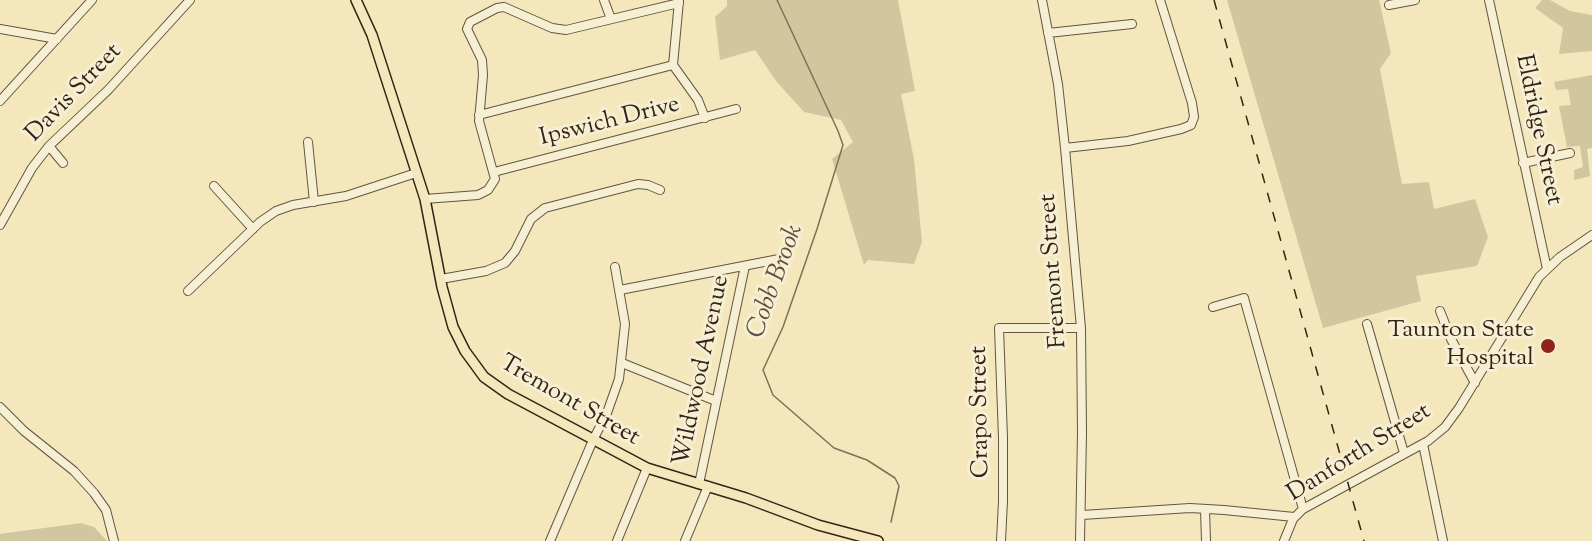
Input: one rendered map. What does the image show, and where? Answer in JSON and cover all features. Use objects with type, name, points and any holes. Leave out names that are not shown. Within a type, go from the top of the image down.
[{"type":"main road","name":"Tremont Street","points":[[356,0],[372,35],[425,199],[441,279],[456,333],[469,358],[484,377],[508,394],[647,468],[818,525],[878,541]]},
{"type":"street","points":[[0,101],[92,0]]},
{"type":"street","name":"Davis Street","points":[[0,225],[32,168],[49,146],[109,89],[190,0]]},
{"type":"street","points":[[604,0],[611,20]]},
{"type":"street","name":"Fremont Street","points":[[1042,0],[1058,84],[1080,328],[1082,515],[1080,541]]},
{"type":"street","points":[[1065,148],[1128,141],[1191,125],[1194,117],[1192,103],[1160,0]]},
{"type":"street","points":[[1389,5],[1415,0]]},
{"type":"street","name":"Eldridge Street","points":[[1489,0],[1546,269]]},
{"type":"street","points":[[425,199],[482,194],[495,179],[479,115],[483,65],[479,51],[467,28],[471,21],[502,7],[510,8],[559,30],[569,30],[679,2],[673,65],[698,100],[705,118]]},
{"type":"street","points":[[1048,33],[1132,24]]},
{"type":"street","points":[[0,29],[57,39]]},
{"type":"street","points":[[479,115],[673,65]]},
{"type":"street","name":"Ipswich Drive","points":[[494,172],[736,109]]},
{"type":"street","points":[[308,142],[314,202]]},
{"type":"street","points":[[49,146],[63,163]]},
{"type":"street","points":[[1523,163],[1570,153]]},
{"type":"street","points":[[188,291],[276,211],[293,205],[346,196],[416,173]]},
{"type":"street","points":[[441,279],[486,271],[505,263],[515,250],[531,219],[545,208],[639,184],[660,190]]},
{"type":"street","points":[[214,186],[253,230]]},
{"type":"street","name":"Danforth Street","points":[[1284,541],[1294,517],[1303,508],[1423,444],[1445,427],[1546,269],[1566,251],[1592,235]]},
{"type":"street","points":[[620,290],[779,259]]},
{"type":"street","name":"Wildwood Avenue","points":[[685,541],[703,485],[716,401],[745,266]]},
{"type":"street","points":[[550,541],[613,399],[622,363],[625,317],[615,267]]},
{"type":"street","points":[[1213,307],[1244,298],[1303,508]]},
{"type":"street","points":[[1440,312],[1474,383]]},
{"type":"street","points":[[1367,324],[1404,453]]},
{"type":"street","name":"Crapo Street","points":[[1001,541],[1003,480],[999,328],[1080,328]]},
{"type":"street","points":[[622,363],[716,401]]},
{"type":"street","points":[[0,407],[24,431],[74,471],[94,493],[106,510],[114,541]]},
{"type":"street","points":[[1423,444],[1443,541]]},
{"type":"street","points":[[616,541],[647,468]]},
{"type":"street","points":[[1082,515],[1205,508],[1294,517]]},
{"type":"street","points":[[1205,508],[1206,541]]},
{"type":"shaded area","points":[[727,0],[898,0],[915,91],[901,94],[914,159],[922,242],[914,264],[868,260],[864,265],[832,159],[853,142],[841,120],[804,112],[776,81],[755,50],[720,60],[715,17],[727,6]]},
{"type":"shaded area","points":[[1227,0],[1379,0],[1391,53],[1380,69],[1402,184],[1429,182],[1434,209],[1475,199],[1488,237],[1477,266],[1416,276],[1421,301],[1323,328]]},
{"type":"shaded area","points":[[1542,0],[1550,0],[1570,11],[1592,15],[1592,51],[1559,54],[1563,28],[1535,8]]},
{"type":"shaded area","points":[[1592,75],[1592,148],[1587,149],[1590,176],[1574,180],[1574,170],[1583,167],[1580,146],[1567,147],[1559,106],[1571,105],[1568,89],[1556,90],[1554,82]]},
{"type":"shaded area","points":[[81,523],[94,527],[107,541],[0,541],[0,534]]},
{"type":"waterway","name":"Cobb Brook","points":[[777,0],[843,145],[783,327],[763,370],[773,395],[834,448],[867,460],[895,478],[899,486],[891,522]]},
{"type":"railway","points":[[1214,0],[1364,541]]},
{"type":"place","name":"Taunton State Hospital","points":[[1548,346]]}]
